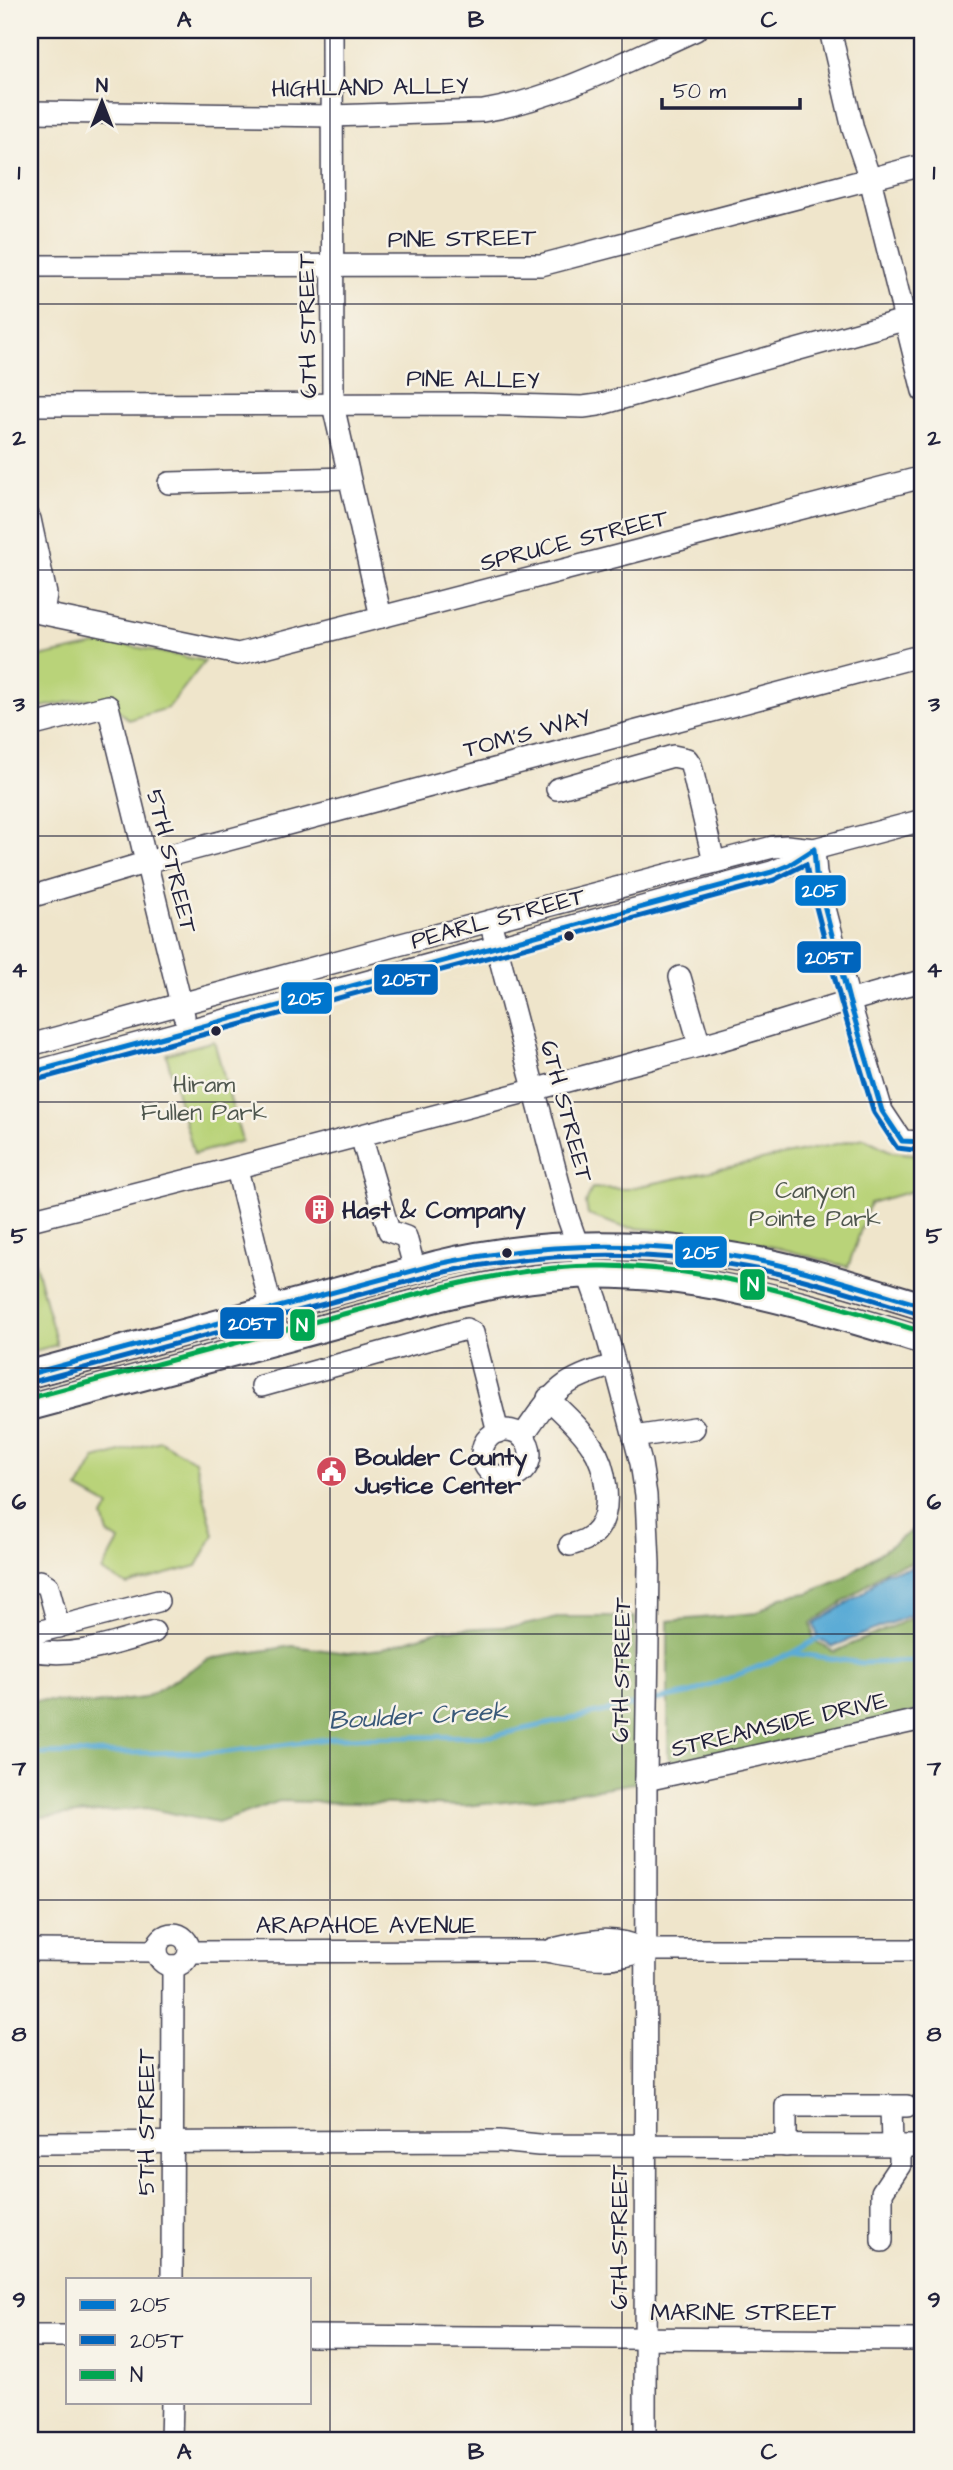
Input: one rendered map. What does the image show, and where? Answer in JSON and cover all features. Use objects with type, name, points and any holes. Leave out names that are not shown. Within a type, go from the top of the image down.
[{"type":"main road","points":[[30,1374],[415,1270],[488,1254],[576,1244],[665,1248],[730,1255],[923,1306]]},
{"type":"main road","points":[[30,1407],[460,1292],[560,1276],[651,1278],[746,1292],[793,1302],[923,1341]]},
{"type":"street","name":"6TH STREET","points":[[332,30],[333,405],[381,617]]},
{"type":"street","name":"HIGHLAND ALLEY","points":[[30,112],[332,116],[483,111],[508,107],[563,88],[696,30]]},
{"type":"street","points":[[830,30],[853,129],[870,178],[923,391]]},
{"type":"street","name":"PINE STREET","points":[[30,266],[541,265],[923,164]]},
{"type":"street","name":"PINE ALLEY","points":[[30,405],[471,404],[583,407],[904,320]]},
{"type":"street","name":"SPRUCE STREET","points":[[36,612],[238,654],[923,477]]},
{"type":"street","points":[[169,483],[348,478]]},
{"type":"street","points":[[30,519],[46,594],[36,612]]},
{"type":"street","name":"TOM'S WAY","points":[[30,897],[145,863],[923,655]]},
{"type":"street","name":"5TH STREET","points":[[30,726],[108,706],[187,1028]]},
{"type":"street","points":[[557,789],[673,756],[687,758],[691,765],[714,862]]},
{"type":"street","name":"PEARL STREET","points":[[30,1073],[187,1028],[772,872],[814,849],[923,820]]},
{"type":"street","name":"PEARL STREET","points":[[30,1045],[773,847],[814,849]]},
{"type":"street","points":[[814,849],[816,874],[882,1111],[902,1141],[923,1142]]},
{"type":"street","name":"6TH STREET","points":[[490,921],[533,1089],[576,1244],[615,1365],[644,1477],[649,1564],[645,1950],[645,2440]]},
{"type":"street","points":[[680,978],[700,1046]]},
{"type":"street","points":[[30,1220],[237,1169],[700,1046],[849,1000],[923,981]]},
{"type":"street","points":[[361,1136],[389,1231],[406,1237],[415,1270]]},
{"type":"street","points":[[237,1169],[279,1340]]},
{"type":"street","points":[[262,1386],[466,1329],[473,1333],[498,1432]]},
{"type":"street","points":[[522,1437],[548,1398],[575,1377],[615,1365]]},
{"type":"street","points":[[548,1398],[591,1444],[603,1472],[605,1505],[601,1524],[592,1536],[570,1545]]},
{"type":"street","points":[[634,1437],[694,1428]]},
{"type":"street","points":[[509,1431],[522,1437],[529,1449],[528,1462],[524,1469],[513,1477],[499,1477],[488,1471],[482,1456],[485,1442],[498,1432],[509,1431]]},
{"type":"street","points":[[30,1583],[40,1581],[48,1586],[59,1627]]},
{"type":"street","points":[[30,1634],[158,1601]]},
{"type":"street","points":[[30,1650],[57,1654],[76,1653],[154,1632]]},
{"type":"street","name":"STREAMSIDE DRIVE","points":[[646,1780],[923,1718]]},
{"type":"street","name":"ARAPAHOE AVENUE","points":[[181,1959],[544,1951],[597,1940],[624,1941],[645,1950],[923,1950]]},
{"type":"street","points":[[30,1950],[157,1951],[163,1962],[181,1959]]},
{"type":"street","name":"5TH STREET","points":[[172,2278],[173,2143],[181,1959]]},
{"type":"street","points":[[786,2146],[786,2106],[899,2106],[896,2146],[900,2165],[882,2192],[882,2241]]},
{"type":"street","points":[[30,2143],[499,2141],[539,2145],[923,2146]]},
{"type":"street","points":[[30,2336],[66,2336]]},
{"type":"street","name":"MARINE STREET","points":[[312,2336],[923,2340]]},
{"type":"street","points":[[171,2440],[172,2404]]},
{"type":"green space","points":[[110,642],[205,661],[168,708],[129,720],[109,702],[87,699],[35,708],[30,692],[30,659]]},
{"type":"green space","name":"Hiram Fullen Park","points":[[214,1041],[242,1141],[194,1154],[166,1054]]},
{"type":"green space","name":"Canyon Pointe Park","points":[[864,1138],[892,1152],[923,1155],[923,1188],[870,1203],[848,1267],[779,1248],[700,1234],[623,1227],[588,1215],[586,1203],[592,1188],[627,1189]]},
{"type":"green space","points":[[30,1244],[57,1345],[30,1352]]},
{"type":"green space","points":[[160,1441],[195,1461],[214,1535],[197,1566],[127,1585],[102,1571],[119,1541],[108,1534],[103,1517],[109,1506],[78,1489],[95,1459]]},
{"type":"green space","points":[[923,1527],[923,1550],[909,1564],[887,1569],[811,1623],[814,1640],[834,1652],[923,1613],[923,1710],[675,1767],[668,1757],[668,1621],[757,1613],[781,1597],[808,1593],[840,1580],[916,1528]]},
{"type":"green space","points":[[562,1617],[635,1617],[635,1783],[535,1799],[465,1806],[279,1801],[218,1823],[147,1808],[30,1818],[30,1700],[95,1704],[144,1698],[209,1659],[292,1646],[348,1653],[381,1649],[441,1630],[519,1626]]},
{"type":"water","points":[[923,1557],[923,1610],[832,1647],[818,1638],[814,1624],[863,1593],[886,1572],[908,1569]]},
{"type":"waterway","points":[[793,1653],[824,1635]]},
{"type":"waterway","name":"Boulder Creek","points":[[651,1701],[691,1693],[793,1653],[862,1663],[923,1661]]},
{"type":"waterway","name":"Boulder Creek","points":[[30,1754],[227,1752],[334,1738],[493,1736],[642,1703]]},
{"type":"transit line","name":"205","points":[[30,1073],[772,872],[814,849],[816,874],[882,1111],[902,1141],[923,1142]]},
{"type":"transit line","name":"205T","points":[[32,1081],[774,880],[806,864],[841,1002],[874,1113],[897,1148],[923,1151]]},
{"type":"transit line","name":"205","points":[[30,1374],[438,1264],[521,1251],[604,1246],[728,1255],[809,1272],[923,1306]]},
{"type":"transit line","name":"205T","points":[[32,1382],[440,1273],[481,1265],[562,1256],[644,1256],[726,1264],[806,1280],[920,1314]]},
{"type":"transit line","name":"N","points":[[30,1398],[448,1286],[507,1274],[566,1267],[647,1268],[727,1279],[806,1298],[923,1332]]},
{"type":"place","name":"Hast & Company","points":[[319,1210]]},
{"type":"place","name":"Boulder County Justice Center","points":[[332,1471]]}]
